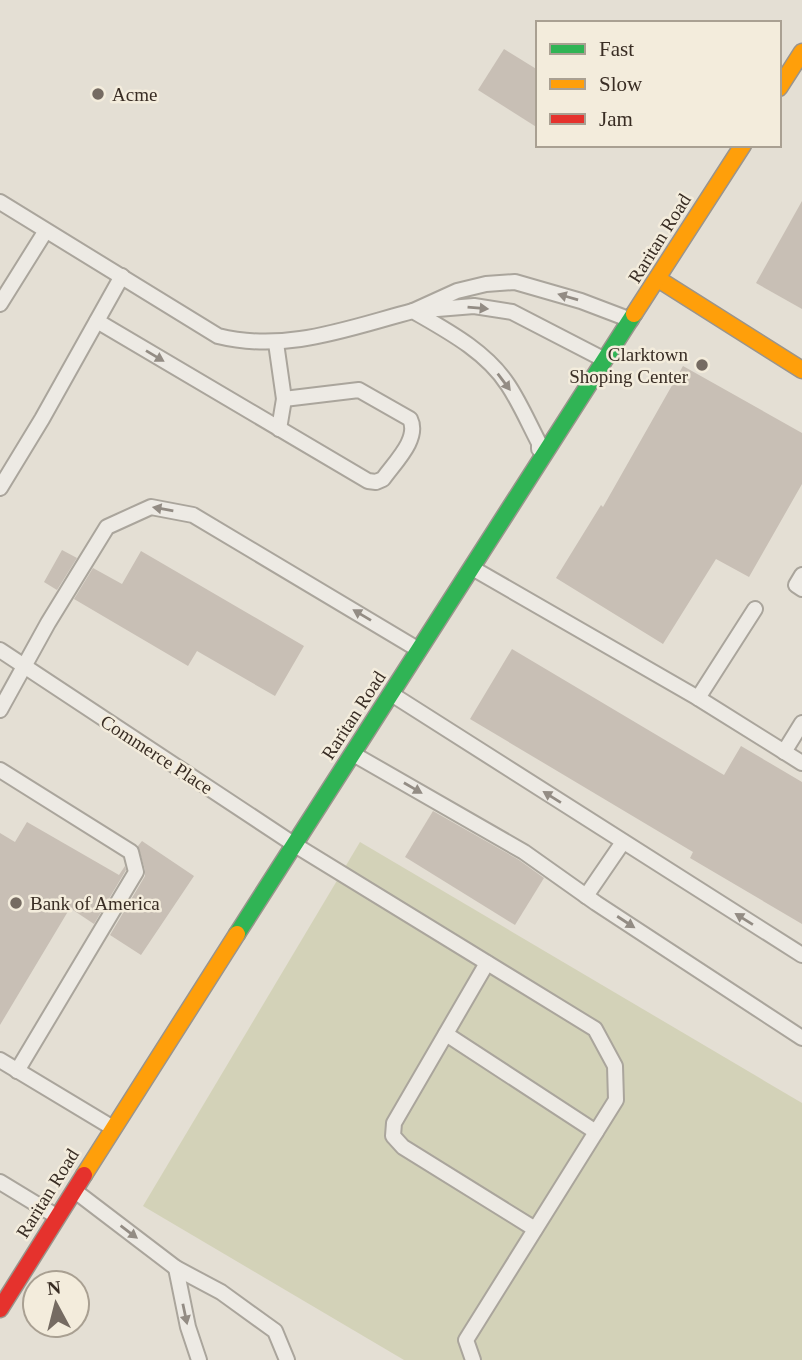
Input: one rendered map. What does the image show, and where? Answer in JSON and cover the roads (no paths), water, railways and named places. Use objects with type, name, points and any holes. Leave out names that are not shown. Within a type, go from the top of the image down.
[{"type":"main road","points":[[781,85],[802,51]]},
{"type":"main road","name":"Raritan Road","points":[[0,1308],[742,147]]},
{"type":"main road","points":[[658,279],[802,370]]},
{"type":"lane","points":[[0,202],[218,336],[243,342],[304,339],[413,311],[474,306],[512,312],[606,360]]},
{"type":"lane","points":[[0,304],[45,232]]},
{"type":"lane","points":[[0,488],[122,276]]},
{"type":"lane","points":[[413,311],[457,291],[486,284],[515,282],[581,301],[632,320]]},
{"type":"lane","points":[[413,311],[450,333],[483,358],[507,383],[539,443],[540,464]]},
{"type":"lane","points":[[97,321],[368,481],[383,479],[412,438],[414,427],[411,419],[359,390],[285,399]]},
{"type":"lane","points":[[276,342],[285,399],[278,429]]},
{"type":"lane","points":[[0,709],[22,665],[107,527],[151,507],[193,515],[420,651]]},
{"type":"lane","points":[[473,568],[698,698],[802,763]]},
{"type":"lane","points":[[802,575],[796,585],[802,589]]},
{"type":"lane","points":[[698,698],[755,609]]},
{"type":"lane","name":"Commerce Place","points":[[0,650],[295,845],[595,1029],[615,1066],[616,1100],[466,1340],[473,1360]]},
{"type":"lane","points":[[391,695],[802,956]]},
{"type":"lane","points":[[784,752],[802,723]]},
{"type":"lane","points":[[354,754],[524,852],[802,1038]]},
{"type":"lane","points":[[0,770],[131,852],[136,872],[17,1071]]},
{"type":"lane","points":[[586,896],[623,842]]},
{"type":"lane","points":[[487,963],[394,1123],[393,1136],[403,1147],[535,1229]]},
{"type":"lane","points":[[446,1034],[596,1132]]},
{"type":"lane","points":[[0,1060],[113,1128]]},
{"type":"lane","points":[[0,1182],[57,1217]]},
{"type":"lane","points":[[74,1190],[176,1268],[221,1292],[275,1331],[286,1360]]},
{"type":"lane","points":[[176,1268],[188,1327],[199,1360]]},
{"type":"place","name":"Acme","points":[[98,94]]},
{"type":"place","name":"Clarktown Shoping Center","points":[[702,365]]},
{"type":"place","name":"Bank of America","points":[[16,903]]}]
